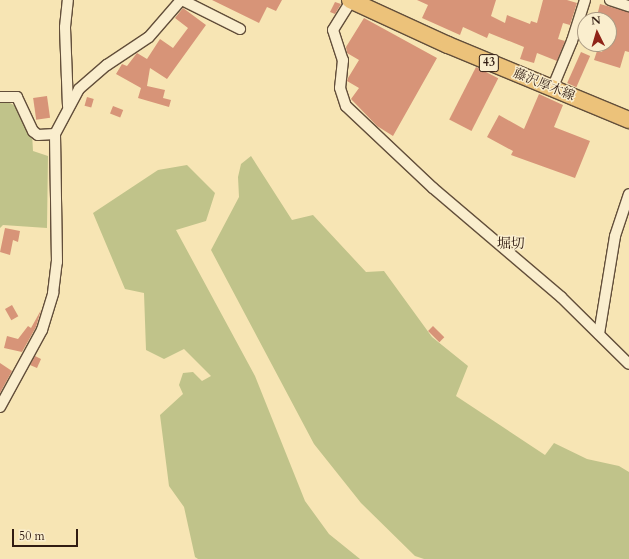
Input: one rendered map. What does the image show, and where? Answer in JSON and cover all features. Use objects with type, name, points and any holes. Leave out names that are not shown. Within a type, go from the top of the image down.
[{"type":"main road","name":"藤沢厚木線","points":[[350,0],[448,45],[629,120]]},
{"type":"street","points":[[68,0],[65,28],[68,106]]},
{"type":"street","points":[[0,407],[42,330],[52,294],[57,262],[55,134],[68,106],[90,78],[149,37],[182,0],[240,30]]},
{"type":"street","points":[[350,0],[333,30],[343,60],[340,88],[343,101],[433,188],[561,297],[629,364]]},
{"type":"street","points":[[552,89],[572,41],[585,0]]},
{"type":"street","points":[[610,0],[629,6]]},
{"type":"street","points":[[0,97],[17,97],[33,131],[38,135],[55,134]]},
{"type":"street","points":[[599,334],[615,236],[629,194]]},
{"type":"green space","points":[[8,102],[23,110],[32,133],[33,151],[48,156],[47,228],[3,225],[0,228],[0,103]]},
{"type":"green space","points":[[251,156],[292,220],[313,215],[366,272],[384,271],[432,337],[468,366],[456,396],[545,455],[554,443],[587,459],[619,466],[629,472],[629,559],[424,559],[415,556],[361,503],[314,444],[211,250],[239,197],[238,177],[241,164]]},
{"type":"green space","points":[[187,165],[215,193],[206,221],[176,230],[255,376],[305,501],[329,534],[360,559],[198,559],[195,557],[184,507],[169,486],[160,415],[183,394],[179,385],[183,373],[193,372],[202,381],[211,376],[184,349],[164,359],[146,350],[144,293],[125,289],[93,213],[158,170]]},
{"type":"building","points":[[212,0],[282,0],[276,11],[267,7],[259,23]]},
{"type":"building","points":[[417,0],[496,0],[491,16],[505,23],[507,15],[530,24],[531,21],[537,23],[543,0],[567,0],[577,3],[570,25],[563,23],[558,39],[565,41],[557,61],[537,53],[534,63],[520,59],[524,47],[489,33],[487,38],[463,27],[460,35],[422,18],[428,5]]},
{"type":"building","points":[[335,2],[341,4],[335,14],[330,12]]},
{"type":"building","points":[[600,4],[629,12],[629,52],[625,51],[620,68],[594,60],[597,52],[617,52],[617,12],[598,12]]},
{"type":"building","points":[[183,8],[206,25],[167,79],[150,68],[147,86],[165,90],[163,98],[171,100],[169,107],[138,98],[141,88],[116,74],[122,64],[127,66],[137,53],[147,59],[160,39],[173,48],[188,28],[175,18]]},
{"type":"building","points":[[364,18],[437,58],[393,136],[377,126],[351,99],[359,88],[347,81],[359,60],[347,53],[346,47]]},
{"type":"building","points":[[581,52],[590,56],[576,87],[567,83]]},
{"type":"building","points":[[476,67],[498,78],[471,131],[449,120]]},
{"type":"building","points":[[539,94],[563,105],[554,127],[590,141],[575,178],[511,155],[513,151],[487,137],[499,115],[524,129]]},
{"type":"building","points":[[47,96],[50,118],[36,120],[33,98]]},
{"type":"building","points":[[87,97],[94,99],[91,108],[85,106]]},
{"type":"building","points":[[113,106],[123,110],[120,118],[110,113]]},
{"type":"building","points":[[5,228],[20,231],[18,242],[13,240],[10,255],[0,252]]},
{"type":"building","points":[[12,305],[18,316],[11,320],[5,309]]},
{"type":"building","points":[[41,310],[36,327],[22,352],[4,348],[7,336],[18,339],[28,326],[31,328]]},
{"type":"building","points":[[433,326],[444,337],[439,342],[428,331]]},
{"type":"building","points":[[35,356],[41,359],[37,368],[30,365]]},
{"type":"building","points":[[0,363],[12,371],[0,393]]},
{"type":"district","name":"堀切","points":[[511,244]]}]
